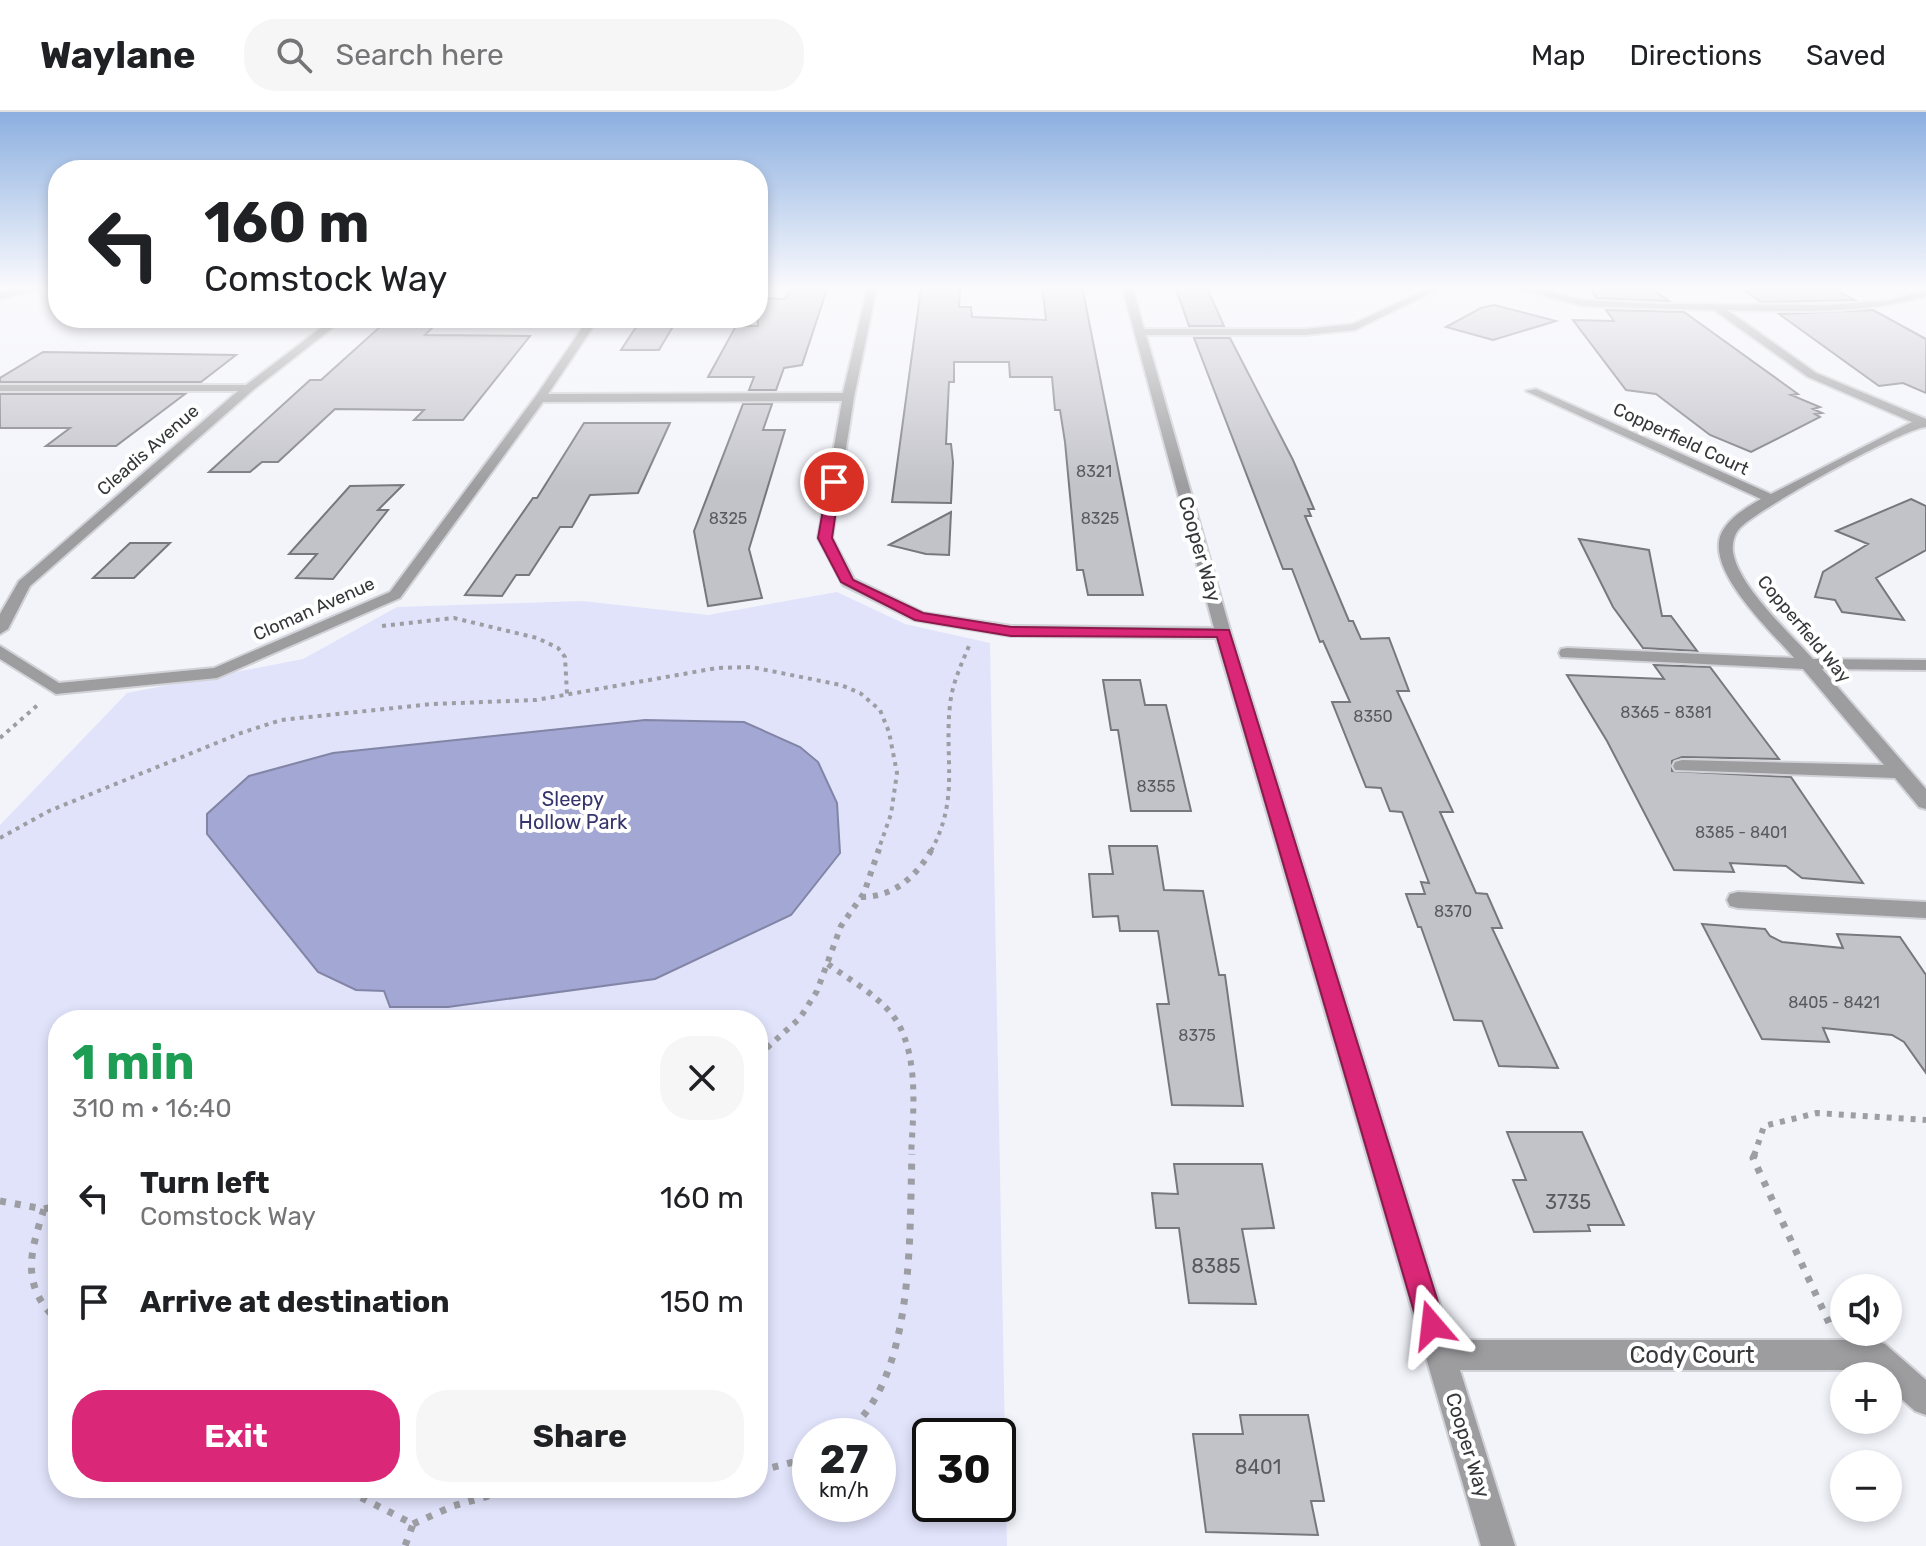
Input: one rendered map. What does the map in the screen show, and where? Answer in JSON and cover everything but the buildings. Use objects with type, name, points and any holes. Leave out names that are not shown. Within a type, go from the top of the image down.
[{"type":"street","name":"Cleadis Avenue","points":[[0,629],[24,584],[249,388],[295,353]]},
{"type":"street","name":"Cloman Avenue","points":[[56,689],[217,673],[395,595],[570,353]]},
{"type":"street","points":[[858,353],[825,538],[848,582],[920,617],[1011,631],[1223,633]]},
{"type":"street","name":"Cooper Way","points":[[1144,353],[1223,633],[1498,1546]]},
{"type":"street","points":[[1781,353],[1812,375],[1924,422]]},
{"type":"street","points":[[0,388],[249,388]]},
{"type":"street","name":"Copperfield Court","points":[[1532,391],[1771,499]]},
{"type":"street","points":[[540,398],[848,397]]},
{"type":"street","name":"Copperfield Way","points":[[1923,795],[1806,664],[1738,582],[1726,552],[1731,527],[1771,499],[1924,422]]},
{"type":"street","points":[[0,651],[56,689]]},
{"type":"street","points":[[1567,653],[1806,664],[1926,665]]},
{"type":"street","points":[[1682,766],[1901,772]]},
{"type":"street","points":[[1738,900],[1926,910]]},
{"type":"street","name":"Cody Court","points":[[1441,1355],[1874,1355],[1926,1400]]},
{"type":"path","points":[[333,622],[387,626],[456,617],[512,631],[558,648],[569,668],[567,694]]},
{"type":"path","points":[[861,897],[885,895],[905,880],[925,860],[941,830],[949,804],[950,704],[975,626]]},
{"type":"path","points":[[0,838],[49,811],[241,733],[281,720],[432,704],[536,700],[717,668],[751,667],[841,685],[860,693],[880,710],[889,732],[897,773],[891,814],[881,850],[861,897],[841,926],[817,991],[800,1018],[768,1047]]},
{"type":"path","points":[[0,738],[56,689]]},
{"type":"path","points":[[828,964],[880,1002],[899,1024],[910,1057],[913,1112],[908,1253],[896,1353],[879,1394],[861,1418]]},
{"type":"path","points":[[1844,1355],[1753,1158],[1764,1126],[1817,1113],[1926,1120]]},
{"type":"path","points":[[0,1201],[48,1208]]},
{"type":"path","points":[[44,1209],[29,1277],[48,1313]]},
{"type":"path","points":[[768,1468],[792,1462]]},
{"type":"path","points":[[362,1498],[413,1524]]},
{"type":"path","points":[[405,1546],[413,1524],[453,1506],[481,1498]]},
{"type":"green space","name":"Sleepy Hollow Park","points":[[837,592],[905,624],[990,643],[1005,1418],[912,1418],[912,1522],[1007,1522],[1007,1546],[0,1546],[0,825],[127,693],[303,659],[397,607],[582,601],[708,615]]},
{"type":"water","points":[[645,720],[744,722],[800,747],[818,762],[837,803],[840,853],[791,915],[655,979],[448,1007],[390,1007],[384,991],[356,990],[318,972],[207,834],[207,814],[249,776],[333,753]]},
{"type":"route","points":[[834,482],[825,538],[848,582],[920,617],[1011,631],[1223,633],[1432,1325]]}]
